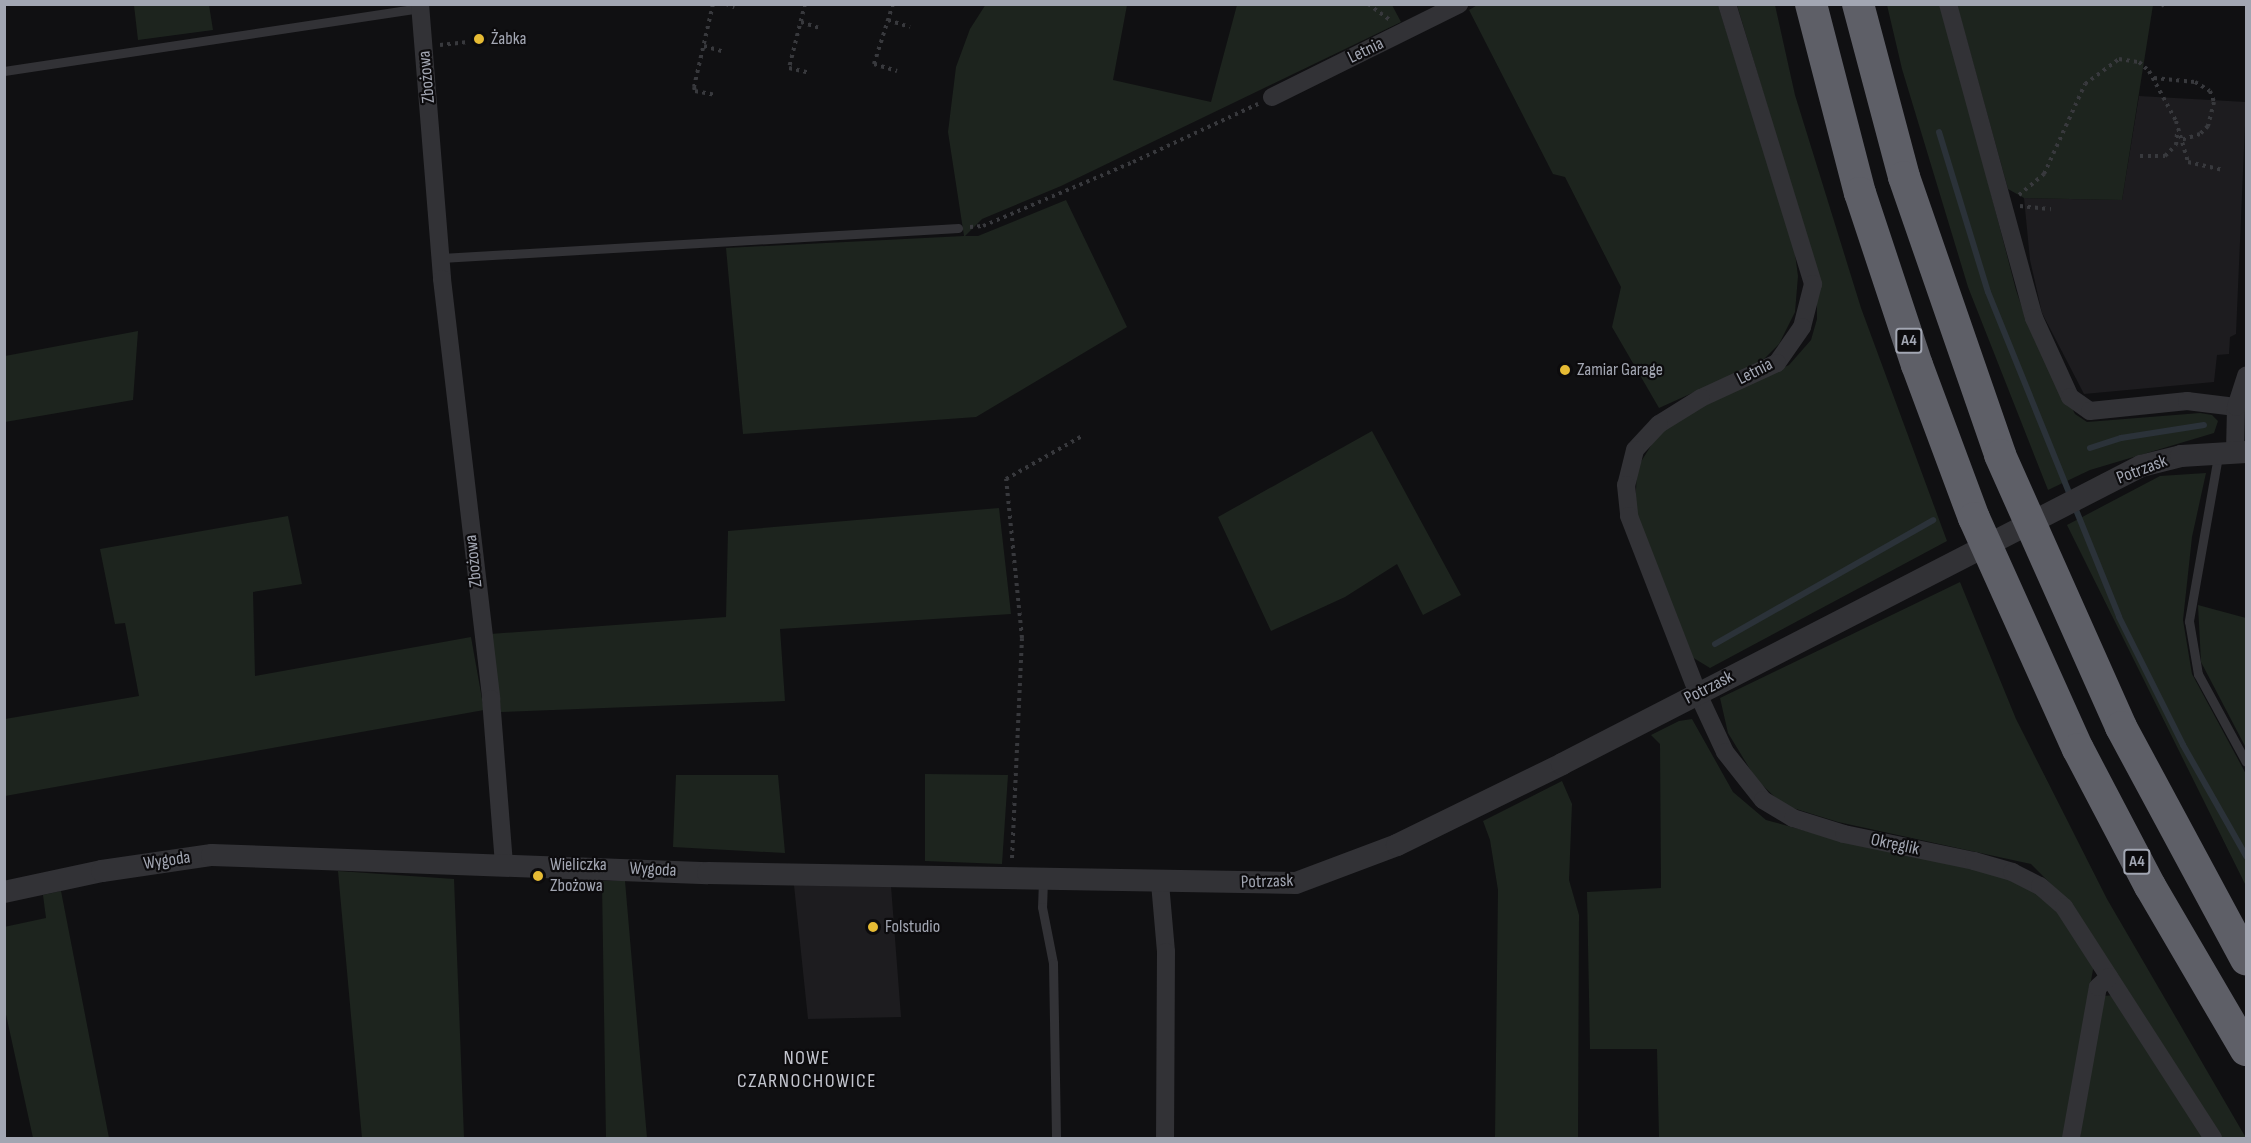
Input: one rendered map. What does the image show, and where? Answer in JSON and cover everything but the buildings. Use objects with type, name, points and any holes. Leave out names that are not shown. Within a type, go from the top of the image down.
[{"type":"highway","name":"A4","points":[[1811,4],[1860,193],[1917,365],[1974,518],[2078,749],[2155,895],[2247,1050]]},
{"type":"highway","points":[[1858,4],[1907,188],[2000,455],[2121,727],[2247,959]]},
{"type":"street","name":"Letnia","points":[[1272,97],[1459,4]]},
{"type":"street","name":"Letnia","points":[[1698,694],[1629,516],[1626,485],[1635,450],[1659,424],[1692,403],[1778,363],[1802,327],[1813,284],[1727,4]]},
{"type":"street","points":[[1948,4],[2034,318],[2070,397],[2090,411],[2187,401],[2236,406]]},
{"type":"street","name":"Zbożowa","points":[[420,6],[449,258],[491,699],[504,863]]},
{"type":"street","points":[[2233,452],[2236,406],[2247,376]]},
{"type":"street","name":"Potrzask","points":[[1160,883],[1296,883],[1397,845],[1698,694],[2097,489],[2159,460],[2233,452]]},
{"type":"street","name":"Okręglik","points":[[1698,694],[1725,752],[1763,800],[1793,818],[1844,834],[1974,861],[2012,872],[2040,886],[2064,907],[2212,1138]]},
{"type":"street","name":"Wygoda","points":[[4,892],[102,871],[212,855],[504,863],[708,873],[1160,883]]},
{"type":"street","points":[[1160,883],[1166,952],[1165,1138]]},
{"type":"street","points":[[2070,1138],[2098,987],[2109,977]]},
{"type":"lane","points":[[4,71],[420,6]]},
{"type":"lane","points":[[449,258],[958,228]]},
{"type":"lane","points":[[2233,452],[2188,621],[2198,674],[2247,762]]},
{"type":"lane","points":[[1043,880],[1042,907],[1053,963],[1056,1138]]},
{"type":"path","points":[[713,4],[694,87],[695,91],[715,95]]},
{"type":"path","points":[[726,4],[734,7]]},
{"type":"path","points":[[805,4],[789,68],[810,73]]},
{"type":"path","points":[[892,4],[874,64],[897,71]]},
{"type":"path","points":[[888,20],[910,27]]},
{"type":"path","points":[[801,22],[822,29]]},
{"type":"path","points":[[436,45],[468,42]]},
{"type":"path","points":[[704,46],[725,51]]},
{"type":"path","points":[[2024,192],[2044,174],[2068,116],[2093,76],[2119,59],[2139,62],[2153,77],[2178,130],[2188,162],[2224,170]]},
{"type":"path","points":[[2153,77],[2195,82],[2210,91],[2214,102],[2208,126],[2200,134],[2181,140]]},
{"type":"path","points":[[958,228],[983,226],[1272,97]]},
{"type":"path","points":[[2140,156],[2154,158],[2172,152],[2178,130]]},
{"type":"path","points":[[2026,205],[2052,209]]},
{"type":"path","points":[[1011,878],[1020,755],[1022,638],[1006,479],[1082,436]]},
{"type":"shaded area","points":[[986,4],[1127,5],[1113,80],[1211,102],[1237,5],[1392,5],[1401,22],[1061,186],[982,219],[965,236],[978,236],[1066,200],[1127,327],[976,417],[743,434],[726,248],[964,236],[948,132],[956,67],[970,29]]},
{"type":"shaded area","points":[[1479,4],[1718,5],[1794,246],[1798,276],[1795,312],[1779,344],[1761,362],[1659,408],[1612,327],[1621,287],[1565,177],[1553,174],[1469,10]]},
{"type":"shaded area","points":[[134,5],[209,5],[213,30],[138,40]]},
{"type":"shaded area","points":[[1737,5],[1775,5],[1795,95],[1861,308],[1947,541],[1710,668],[1692,657],[1635,512],[1637,468],[1659,433],[1681,417],[1789,365],[1811,340],[1817,319],[1817,288],[1798,209]]},
{"type":"shaded area","points":[[1887,5],[1942,5],[2016,290],[2028,325],[2075,414],[2087,422],[2200,413],[2212,415],[2218,421],[2214,433],[2090,470],[2048,490],[1968,287],[1902,69]]},
{"type":"shaded area","points":[[1957,5],[2153,5],[2122,200],[2024,198],[2008,189]]},
{"type":"shaded area","points":[[2139,96],[2246,102],[2236,334],[2230,337],[2229,354],[2217,355],[2214,382],[2084,394],[2042,313],[2030,260],[2024,198],[2122,200]]},
{"type":"shaded area","points":[[138,331],[133,400],[5,422],[5,356]]},
{"type":"shaded area","points":[[1372,431],[1461,595],[1423,615],[1397,564],[1345,597],[1271,631],[1218,517]]},
{"type":"shaded area","points":[[2206,473],[2192,537],[2183,620],[2192,674],[2246,774],[2246,886],[2067,525],[2160,476]]},
{"type":"shaded area","points":[[999,508],[1011,614],[780,629],[785,701],[501,712],[490,634],[726,617],[728,531]]},
{"type":"shaded area","points":[[288,516],[302,584],[253,592],[255,676],[471,637],[484,710],[5,796],[5,719],[139,696],[125,623],[115,624],[100,549]]},
{"type":"shaded area","points":[[1960,582],[2016,719],[2107,899],[2246,1138],[2220,1138],[2068,901],[2031,864],[1838,822],[1783,805],[1756,779],[1728,733],[1720,698]]},
{"type":"shaded area","points":[[2198,605],[2246,618],[2246,748],[2201,662]]},
{"type":"shaded area","points":[[1692,719],[1733,792],[1766,820],[1835,839],[1978,867],[2034,888],[2060,911],[2094,964],[2063,1138],[1659,1138],[1657,1049],[1590,1049],[1587,892],[1661,888],[1660,744],[1651,735],[1679,721]]},
{"type":"shaded area","points":[[925,774],[1008,775],[1002,864],[925,861]]},
{"type":"shaded area","points":[[676,775],[778,775],[785,853],[673,847]]},
{"type":"shaded area","points":[[1562,781],[1572,804],[1569,880],[1579,915],[1578,1138],[1495,1138],[1498,890],[1490,840],[1483,821]]},
{"type":"shaded area","points":[[338,871],[454,879],[464,1138],[362,1138]]},
{"type":"shaded area","points":[[602,881],[625,881],[647,1138],[606,1138]]},
{"type":"shaded area","points":[[794,885],[891,886],[901,1017],[808,1019]]},
{"type":"shaded area","points":[[61,891],[109,1138],[33,1138],[5,1010],[4,927],[46,918],[43,895]]},
{"type":"shaded area","points":[[2114,995],[2207,1138],[2080,1138],[2092,1043],[2104,996]]},
{"type":"waterway","points":[[1939,132],[1988,292],[2119,617],[2183,745],[2246,856]]},
{"type":"waterway","points":[[2090,448],[2121,438],[2204,425]]},
{"type":"waterway","points":[[1715,644],[1933,520]]},
{"type":"place","name":"Żabka","points":[[479,39]]},
{"type":"place","name":"Zamiar Garage","points":[[1565,370]]},
{"type":"place","name":"Wieliczka Zbożowa","points":[[538,876]]},
{"type":"place","name":"Folstudio","points":[[873,927]]},
{"type":"district","name":"NOWE CZARNOCHOWICE","points":[[807,1070]]}]
